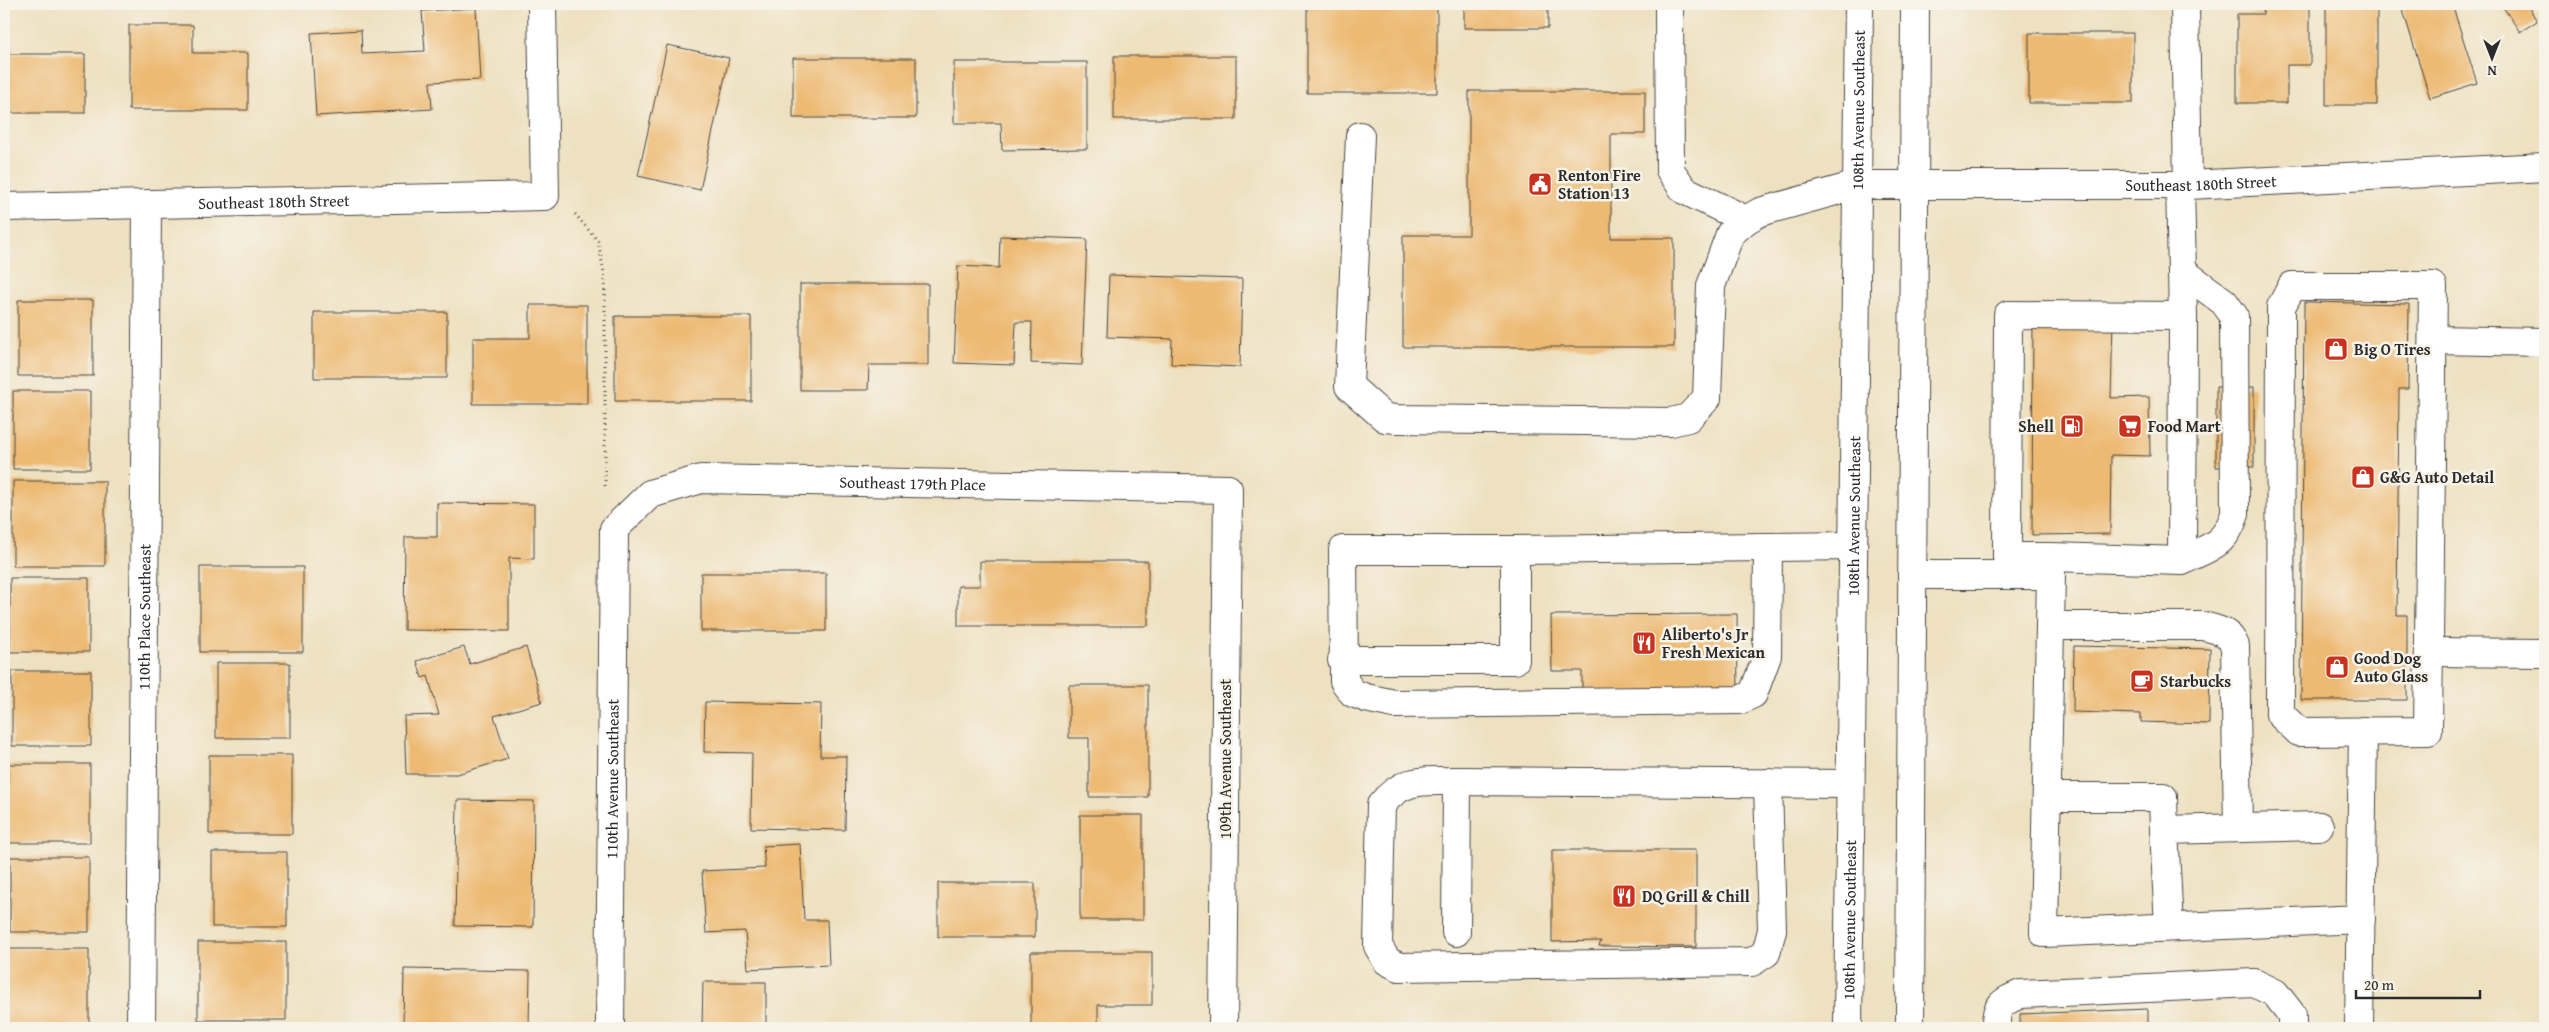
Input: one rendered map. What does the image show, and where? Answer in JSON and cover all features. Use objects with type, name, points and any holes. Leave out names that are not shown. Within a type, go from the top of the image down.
[{"type":"street","points":[[542,4],[545,196]]},
{"type":"street","points":[[1360,136],[1350,386],[1385,418],[1671,422],[1688,418],[1707,398],[1711,286],[1730,234],[1746,220],[1684,190],[1670,170],[1669,4]]},
{"type":"street","name":"108th Avenue Southeast","points":[[1848,1028],[1859,4]]},
{"type":"street","points":[[1910,1028],[1915,4]]},
{"type":"street","points":[[2182,561],[2182,271],[2185,4]]},
{"type":"street","name":"Southeast 180th Street","points":[[1746,220],[1760,212],[1857,186],[2184,185],[2545,167]]},
{"type":"street","name":"Southeast 180th Street","points":[[4,207],[148,206],[545,196]]},
{"type":"street","name":"110th Place Southeast","points":[[141,1028],[148,206]]},
{"type":"street","points":[[1912,575],[2051,566],[2182,561],[2223,540],[2235,514],[2234,316],[2224,302],[2182,271]]},
{"type":"street","points":[[2292,286],[2433,286],[2429,652],[2428,731],[2299,732],[2280,714],[2281,307],[2292,286]]},
{"type":"street","points":[[2051,566],[2007,557],[2008,315],[2183,316]]},
{"type":"street","points":[[2433,340],[2545,342]]},
{"type":"street","name":"Southeast 179th Place","points":[[614,529],[650,494],[701,478],[1228,489]]},
{"type":"street","name":"109th Avenue Southeast","points":[[1224,1028],[1228,489]]},
{"type":"street","name":"110th Avenue Southeast","points":[[610,1028],[614,529]]},
{"type":"street","points":[[1768,548],[1767,656],[1753,694],[1740,700],[1394,704],[1353,693],[1344,681],[1342,660],[1343,550],[1853,546]]},
{"type":"street","points":[[1342,660],[1515,660],[1516,550]]},
{"type":"street","points":[[2051,566],[2044,933],[2361,919]]},
{"type":"street","points":[[2050,626],[2204,626],[2222,631],[2232,637],[2235,646],[2238,828]]},
{"type":"street","points":[[2429,652],[2545,653]]},
{"type":"street","points":[[2359,1028],[2363,731]]},
{"type":"street","points":[[1768,783],[1772,930],[1766,954],[1752,962],[1399,967],[1387,961],[1378,946],[1381,805],[1392,792],[1410,782],[1457,781],[1768,783],[1850,784]]},
{"type":"street","points":[[1456,932],[1457,781]]},
{"type":"street","points":[[2047,797],[2163,796],[2169,926]]},
{"type":"street","points":[[2164,830],[2319,826]]},
{"type":"street","points":[[1996,1028],[1995,1014],[2005,1000],[2021,994],[2254,983],[2275,993],[2292,1015],[2292,1028]]},
{"type":"path","points":[[545,196],[573,212],[598,241],[605,278],[605,489],[607,509],[614,529]]},
{"type":"building","points":[[1307,4],[1437,4],[1437,93],[1307,93]]},
{"type":"building","points":[[1464,4],[1548,4],[1548,28],[1464,28]]},
{"type":"building","points":[[2263,4],[2310,4],[2310,65],[2287,65],[2287,103],[2237,103],[2237,14],[2263,14]]},
{"type":"building","points":[[2326,4],[2377,4],[2377,105],[2326,105]]},
{"type":"building","points":[[2401,4],[2452,4],[2477,83],[2430,98]]},
{"type":"building","points":[[2501,4],[2532,4],[2528,6],[2537,21],[2520,32]]},
{"type":"building","points":[[476,8],[480,80],[430,82],[432,109],[316,116],[311,33],[361,30],[362,54],[425,51],[422,11]]},
{"type":"building","points":[[129,25],[193,25],[193,53],[248,53],[248,110],[129,110]]},
{"type":"building","points":[[2029,33],[2133,33],[2133,103],[2029,103]]},
{"type":"building","points":[[667,45],[729,58],[700,190],[638,176]]},
{"type":"building","points":[[4,54],[85,54],[85,113],[4,113]]},
{"type":"building","points":[[1114,56],[1236,56],[1236,119],[1114,119]]},
{"type":"building","points":[[793,58],[916,58],[916,118],[793,118]]},
{"type":"building","points":[[954,62],[1087,62],[1087,149],[1002,150],[1001,123],[954,123]]},
{"type":"building","name":"Renton Fire Station 13","points":[[1469,91],[1645,91],[1645,134],[1611,134],[1611,238],[1674,238],[1674,347],[1403,347],[1403,235],[1469,235]]},
{"type":"building","points":[[1000,236],[1087,239],[1082,365],[1031,363],[1032,322],[1016,322],[1014,365],[954,363],[958,266],[999,268]]},
{"type":"building","points":[[1109,275],[1242,279],[1240,367],[1171,364],[1172,339],[1107,337]]},
{"type":"building","points":[[800,284],[928,284],[928,365],[869,365],[868,390],[800,390]]},
{"type":"building","points":[[18,300],[93,300],[93,376],[18,376]]},
{"type":"building","points":[[2304,302],[2409,304],[2408,389],[2399,389],[2397,615],[2407,615],[2407,700],[2301,700]]},
{"type":"building","points":[[530,305],[587,305],[587,404],[473,404],[473,338],[530,338]]},
{"type":"building","points":[[314,312],[447,312],[447,378],[314,378]]},
{"type":"building","points":[[615,316],[751,316],[751,401],[615,401]]},
{"type":"building","name":"Shell","points":[[2033,316],[2113,320],[2111,398],[2149,397],[2150,456],[2111,455],[2110,534],[2032,535]]},
{"type":"building","points":[[2216,387],[2254,387],[2254,467],[2216,467]]},
{"type":"building","points":[[13,391],[90,391],[90,469],[13,469]]},
{"type":"building","points":[[13,481],[105,481],[105,566],[13,566]]},
{"type":"building","points":[[437,503],[534,504],[534,559],[509,558],[509,631],[404,630],[405,537],[437,537]]},
{"type":"building","points":[[980,561],[1148,561],[1148,626],[958,626],[958,586],[980,586]]},
{"type":"building","points":[[200,567],[303,567],[303,652],[200,652]]},
{"type":"building","points":[[701,573],[826,573],[826,631],[701,631]]},
{"type":"building","points":[[10,578],[89,578],[89,652],[10,652]]},
{"type":"building","name":"Aliberto's Jr Fresh Mexican","points":[[1737,614],[1738,691],[1582,692],[1582,671],[1552,671],[1551,615]]},
{"type":"building","name":"Starbucks","points":[[2074,646],[2210,649],[2209,724],[2141,722],[2141,714],[2073,712]]},
{"type":"building","points":[[464,647],[470,664],[526,647],[542,702],[494,716],[508,759],[457,774],[406,774],[404,716],[439,715],[428,676],[422,678],[417,661]]},
{"type":"building","points":[[216,663],[290,663],[290,738],[216,738]]},
{"type":"building","points":[[12,671],[91,671],[91,746],[12,746]]},
{"type":"building","points":[[1069,685],[1148,685],[1148,797],[1089,797],[1089,738],[1069,738]]},
{"type":"building","points":[[705,702],[821,704],[820,756],[846,756],[845,830],[751,828],[752,753],[704,752]]},
{"type":"building","points":[[209,755],[292,755],[292,834],[209,834]]},
{"type":"building","points":[[8,764],[90,764],[90,843],[8,843]]},
{"type":"building","points":[[457,800],[534,801],[533,927],[455,926]]},
{"type":"building","points":[[1080,815],[1143,815],[1143,920],[1080,920]]},
{"type":"building","points":[[800,844],[804,920],[827,920],[829,965],[748,969],[745,931],[706,933],[702,871],[765,868],[763,846]]},
{"type":"building","name":"DQ Grill & Chill","points":[[1552,850],[1696,850],[1696,947],[1599,946],[1601,941],[1552,942]]},
{"type":"building","points":[[212,852],[287,852],[287,927],[212,927]]},
{"type":"building","points":[[10,857],[89,857],[89,932],[10,932]]},
{"type":"building","points":[[938,883],[1035,883],[1035,937],[938,937]]},
{"type":"building","points":[[198,942],[286,942],[286,1020],[198,1020]]},
{"type":"building","points":[[4,949],[89,949],[89,1027],[4,1027]]},
{"type":"building","points":[[1031,952],[1152,952],[1152,1005],[1098,1005],[1098,1028],[1031,1028]]},
{"type":"building","points":[[404,969],[530,971],[529,1028],[403,1028]]},
{"type":"building","points":[[703,982],[766,982],[766,1028],[702,1028]]},
{"type":"building","points":[[2148,1009],[2148,1028],[2020,1028],[2020,1014]]},
{"type":"place","name":"Renton Fire Station 13","points":[[1540,184]]},
{"type":"place","name":"Big O Tires","points":[[2336,349]]},
{"type":"place","name":"Shell","points":[[2072,426]]},
{"type":"place","name":"Food Mart","points":[[2130,426]]},
{"type":"place","name":"G&G Auto Detail","points":[[2363,477]]},
{"type":"place","name":"Aliberto's Jr Fresh Mexican","points":[[1644,643]]},
{"type":"place","name":"Good Dog Auto Glass","points":[[2337,667]]},
{"type":"place","name":"Starbucks","points":[[2142,681]]},
{"type":"place","name":"DQ Grill & Chill","points":[[1624,896]]}]
